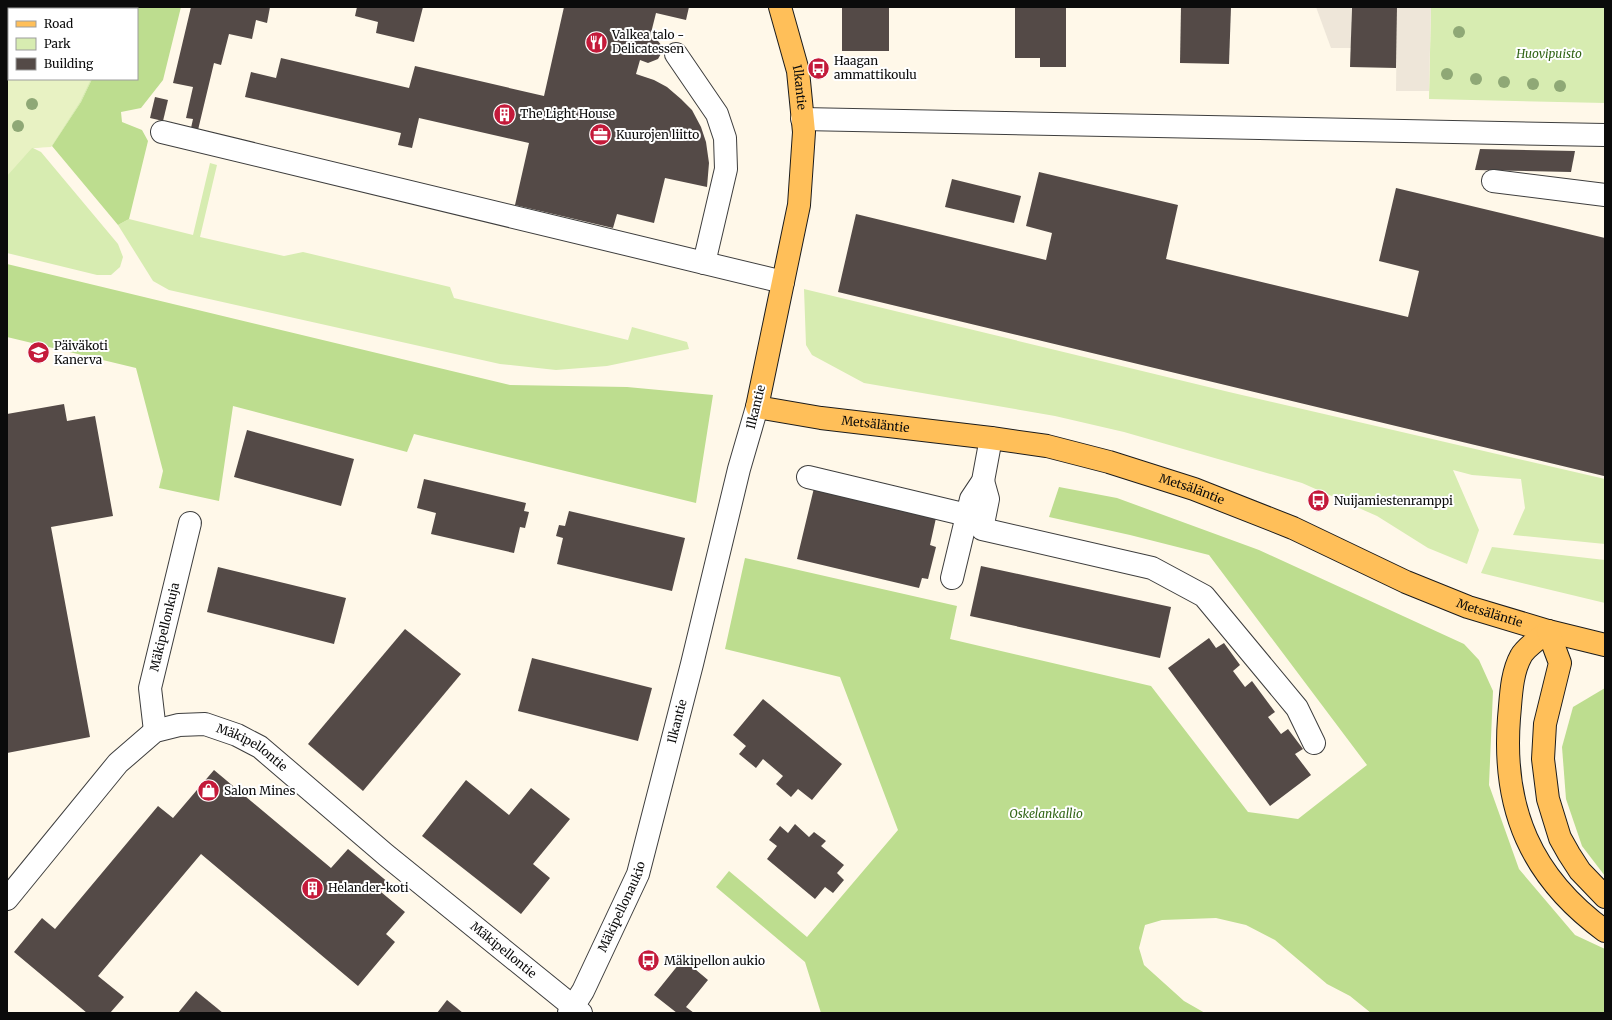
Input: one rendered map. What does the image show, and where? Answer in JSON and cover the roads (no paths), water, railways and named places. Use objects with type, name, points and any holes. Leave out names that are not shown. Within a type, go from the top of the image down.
[{"type":"main road","name":"Ilkantie","points":[[757,407],[799,205],[804,132],[798,71],[780,7]]},
{"type":"main road","name":"Metsäläntie","points":[[757,407],[821,418],[1047,446],[1109,462],[1194,488],[1293,528],[1406,582],[1468,607],[1548,631],[1605,645]]},
{"type":"main road","points":[[1605,897],[1580,871],[1569,854],[1560,838],[1548,799],[1543,759],[1545,724],[1560,663],[1548,631],[1521,655],[1514,676],[1507,740],[1510,780],[1517,814],[1524,834],[1542,868],[1561,893],[1585,917],[1605,931]]},
{"type":"street","points":[[676,54],[717,114],[725,138],[726,169],[704,263]]},
{"type":"street","points":[[802,119],[1605,135]]},
{"type":"street","points":[[162,132],[783,282]]},
{"type":"street","points":[[1493,181],[1605,195]]},
{"type":"street","name":"Ilkantie","points":[[656,802],[692,664],[739,469],[757,407]]},
{"type":"street","points":[[952,578],[970,499],[983,481],[992,438]]},
{"type":"street","points":[[808,477],[967,515]]},
{"type":"street","points":[[983,481],[988,499],[982,529],[1152,568],[1204,596],[1297,708],[1314,743]]},
{"type":"street","name":"Mäkipellonkuja","points":[[154,731],[150,688],[190,523]]},
{"type":"street","name":"Mäkipellontie","points":[[7,899],[118,763],[154,731],[180,725],[205,724],[237,735],[260,747],[386,855],[575,1011]]},
{"type":"street","name":"Mäkipellonaukio","points":[[575,1011],[638,874],[656,802]]},
{"type":"place","name":"Valkea talo - Delicatessen","points":[[596,42]]},
{"type":"place","name":"Haagan ammattikoulu","points":[[819,68]]},
{"type":"place","name":"The Light House","points":[[505,114]]},
{"type":"place","name":"Kuurojen liitto","points":[[601,135]]},
{"type":"place","name":"Päiväkoti Kanerva","points":[[39,353]]},
{"type":"place","name":"Nuijamiestenramppi","points":[[1319,501]]},
{"type":"place","name":"Salon Mines","points":[[208,791]]},
{"type":"place","name":"Helander-koti","points":[[313,888]]},
{"type":"place","name":"Mäkipellon aukio","points":[[648,961]]},
{"type":"park label","name":"Huovipuisto","points":[[1549,54]]},
{"type":"park label","name":"Oskelankallio","points":[[1046,814]]}]
